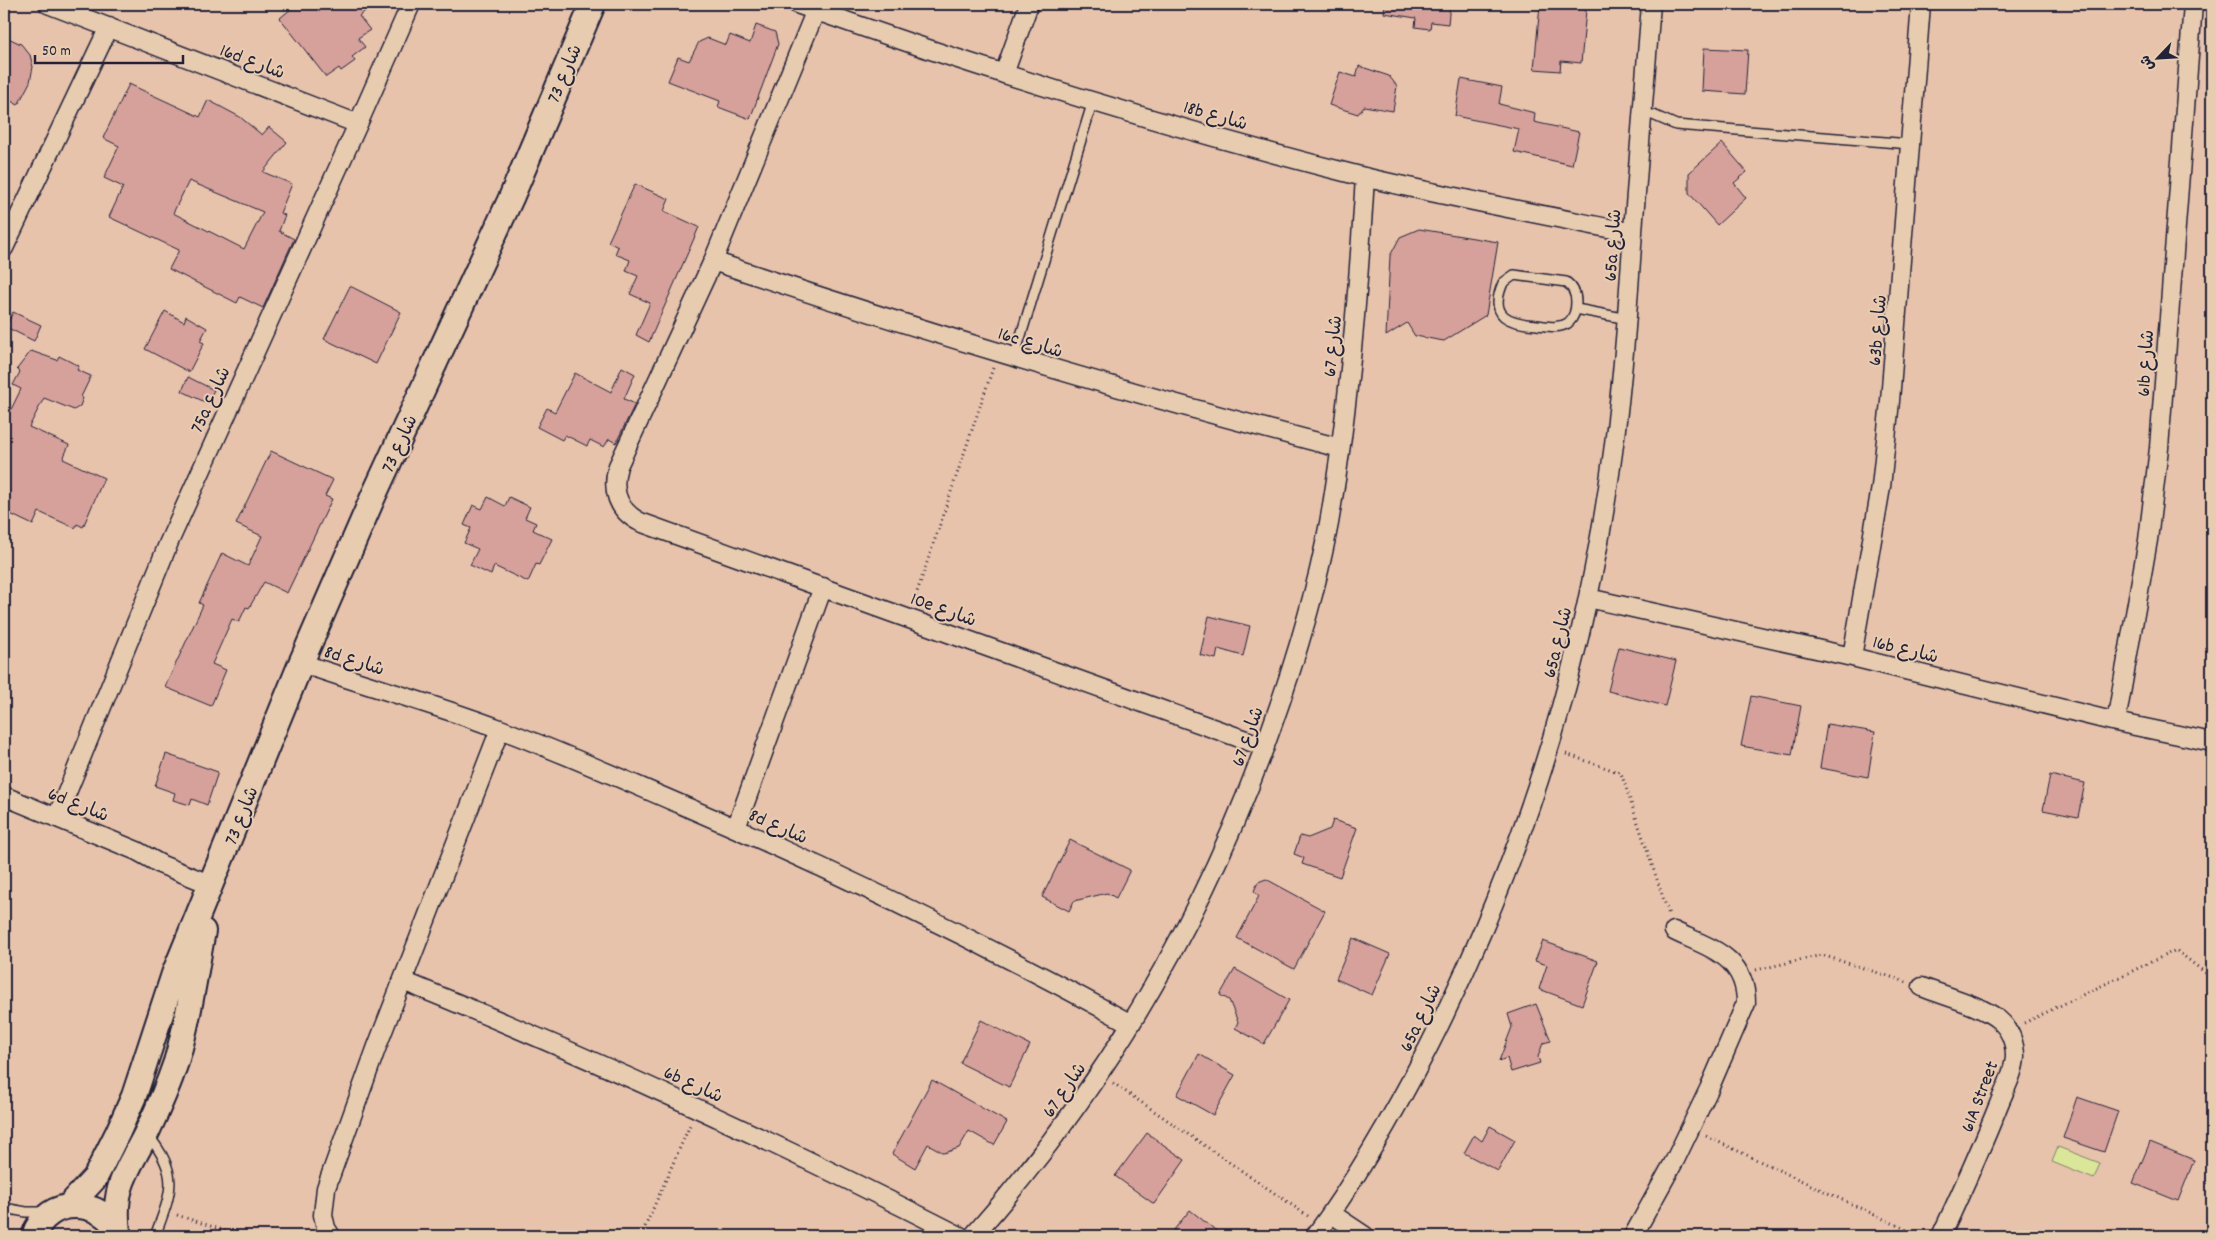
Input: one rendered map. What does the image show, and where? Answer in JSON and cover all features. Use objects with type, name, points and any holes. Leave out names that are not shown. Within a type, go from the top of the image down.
[{"type":"street","name":"16d شارع","points":[[48,4],[358,124]]},
{"type":"street","name":"75a شارع","points":[[57,816],[169,542],[358,124],[410,4]]},
{"type":"street","name":"شارع 73","points":[[34,1236],[44,1219],[62,1208],[95,1178],[118,1132],[137,1086],[174,974],[303,658],[373,497],[511,198],[593,4]]},
{"type":"street","name":"18b شارع","points":[[798,4],[1004,74],[1093,101],[1365,177],[1633,233]]},
{"type":"street","points":[[1004,74],[1029,4]]},
{"type":"street","name":"65a شارع","points":[[1323,1225],[1413,1078],[1448,1008],[1510,864],[1549,748],[1573,665],[1588,598],[1613,454],[1628,319],[1651,4]]},
{"type":"street","name":"63b شارع","points":[[1852,657],[1870,554],[1890,402],[1900,306],[1921,4]]},
{"type":"street","name":"61b شارع","points":[[2116,722],[2147,549],[2158,448],[2193,4]]},
{"type":"street","points":[[713,261],[816,10]]},
{"type":"street","points":[[4,248],[109,27]]},
{"type":"street","name":"شارع 67","points":[[973,1236],[1014,1190],[1057,1136],[1100,1075],[1131,1024],[1171,956],[1207,888],[1238,818],[1265,747],[1291,674],[1312,600],[1328,524],[1340,448],[1355,322],[1365,177]]},
{"type":"street","name":"16c شارع","points":[[713,261],[1006,356],[1231,420],[1340,448]]},
{"type":"street","name":"10e شارع","points":[[713,261],[618,466],[614,488],[617,499],[626,513],[640,522],[1265,747]]},
{"type":"street","points":[[736,828],[823,588]]},
{"type":"street","name":"16b شارع","points":[[1588,598],[1852,657],[2116,722],[2212,742]]},
{"type":"street","name":"8d شارع","points":[[303,658],[378,681],[397,693],[500,729],[736,828],[935,920],[1131,1024]]},
{"type":"street","points":[[329,1232],[323,1215],[326,1188],[500,729]]},
{"type":"street","name":"6d شارع","points":[[4,796],[57,816],[137,851],[165,856],[214,879]]},
{"type":"street","name":"شارع 73","points":[[119,1234],[116,1212],[118,1193],[124,1174],[147,1133],[165,1094],[176,1060],[185,1026],[214,879]]},
{"type":"street","points":[[1633,1236],[1690,1128],[1746,1003],[1746,988],[1741,974],[1732,962],[1720,953],[1674,931]]},
{"type":"street","name":"6b شارع","points":[[403,981],[600,1063],[698,1108],[960,1236]]},
{"type":"street","points":[[1922,987],[1986,1012],[1999,1020],[2008,1031]]},
{"type":"street","name":"61A Street","points":[[1941,1236],[1989,1130],[2011,1072],[2015,1058],[2014,1044],[2008,1031]]},
{"type":"street","points":[[62,1208],[83,1206],[98,1210],[110,1219],[119,1234]]},
{"type":"street","points":[[1323,1225],[1365,1236]]},
{"type":"lane","points":[[1006,356],[1093,101]]},
{"type":"lane","points":[[1642,114],[1653,115],[1676,125],[1910,144]]},
{"type":"lane","points":[[1514,275],[1560,279],[1572,286],[1575,292],[1576,310],[1573,317],[1562,326],[1517,324],[1509,321],[1499,308],[1500,289],[1503,283],[1514,275]]},
{"type":"lane","points":[[1576,310],[1628,319]]},
{"type":"lane","points":[[147,1133],[168,1164],[170,1183],[165,1210],[156,1236]]},
{"type":"lane","points":[[4,1208],[26,1212],[62,1208]]},
{"type":"path","points":[[908,618],[1006,356]]},
{"type":"path","points":[[1549,748],[1621,773],[1674,931]]},
{"type":"path","points":[[2008,1031],[2176,950],[2212,978]]},
{"type":"path","points":[[1741,974],[1822,955],[1922,987]]},
{"type":"path","points":[[1100,1075],[1323,1225]]},
{"type":"path","points":[[641,1236],[698,1108]]},
{"type":"path","points":[[1690,1128],[1920,1236]]},
{"type":"path","points":[[165,1210],[241,1236]]},
{"type":"green space","points":[[2058,1147],[2100,1163],[2094,1179],[2052,1162]]},
{"type":"building","points":[[297,4],[374,4],[359,16],[370,30],[358,38],[365,47],[352,57],[355,61],[341,71],[339,68],[326,77],[280,18]]},
{"type":"building","points":[[1385,4],[1450,4],[1448,24],[1431,22],[1430,29],[1415,27],[1416,18],[1384,13]]},
{"type":"building","points":[[1540,5],[1586,10],[1581,63],[1561,61],[1560,71],[1534,69]]},
{"type":"building","points":[[756,25],[775,32],[778,44],[750,119],[718,107],[720,101],[668,81],[678,57],[689,61],[699,42],[708,38],[726,45],[730,35],[750,43]]},
{"type":"building","points":[[4,36],[21,44],[30,55],[33,67],[30,82],[18,105],[4,97]]},
{"type":"building","points":[[1704,48],[1748,50],[1745,94],[1702,91]]},
{"type":"building","points":[[1359,66],[1389,76],[1397,86],[1393,111],[1364,106],[1358,114],[1329,105],[1340,72],[1356,77]]},
{"type":"building","points":[[1461,79],[1502,87],[1499,104],[1535,113],[1534,122],[1579,132],[1572,165],[1514,152],[1519,129],[1455,116]]},
{"type":"building","points":[[129,84],[200,117],[208,100],[240,117],[262,135],[269,127],[287,142],[263,172],[292,184],[280,213],[285,215],[279,231],[294,239],[263,308],[240,297],[237,303],[169,269],[179,250],[109,217],[123,187],[104,178],[119,146],[103,138]],"holes":[[[189,181],[263,212],[244,249],[173,213]]]},
{"type":"building","points":[[1722,143],[1747,172],[1734,183],[1746,198],[1717,225],[1689,193],[1689,173]]},
{"type":"building","points":[[635,184],[669,199],[664,211],[699,227],[649,342],[636,335],[650,303],[630,294],[638,276],[626,271],[630,260],[615,254],[618,247],[608,242]]},
{"type":"building","points":[[1419,229],[1498,242],[1486,315],[1444,341],[1415,336],[1407,323],[1386,336],[1390,256],[1400,237]]},
{"type":"building","points":[[350,286],[401,312],[376,364],[324,339]]},
{"type":"building","points":[[165,311],[184,322],[186,316],[207,328],[200,341],[204,343],[189,372],[145,349]]},
{"type":"building","points":[[13,312],[41,325],[34,341],[6,327]]},
{"type":"building","points":[[31,351],[57,360],[59,356],[79,366],[77,370],[91,376],[81,397],[83,398],[80,406],[74,410],[44,398],[29,427],[69,445],[63,459],[104,478],[83,527],[77,524],[75,528],[39,512],[33,525],[4,511],[4,424],[21,389],[13,385],[20,372],[17,369]]},
{"type":"building","points":[[622,367],[635,374],[624,399],[635,404],[616,443],[609,439],[604,447],[590,440],[587,446],[565,435],[562,440],[537,427],[547,408],[555,412],[575,373],[611,392]]},
{"type":"building","points":[[188,377],[214,390],[207,403],[182,391]]},
{"type":"building","points":[[271,451],[333,480],[325,496],[332,499],[287,593],[264,582],[249,608],[246,607],[239,622],[232,619],[212,664],[226,670],[211,706],[165,687],[203,605],[199,603],[222,553],[248,566],[262,536],[236,524]]},
{"type":"building","points":[[488,497],[505,506],[509,497],[530,507],[525,518],[536,523],[533,530],[552,539],[539,565],[536,564],[528,582],[494,566],[491,575],[470,565],[478,549],[464,543],[471,528],[464,525],[473,505],[482,509]]},
{"type":"building","points":[[1209,616],[1250,626],[1243,656],[1218,649],[1216,659],[1200,655]]},
{"type":"building","points":[[1619,647],[1676,661],[1665,706],[1608,691]]},
{"type":"building","points":[[1751,696],[1801,706],[1792,755],[1741,746]]},
{"type":"building","points":[[1827,724],[1875,732],[1868,777],[1820,768]]},
{"type":"building","points":[[166,754],[218,772],[207,805],[192,799],[190,805],[173,800],[175,793],[155,786]]},
{"type":"building","points":[[2050,775],[2085,783],[2078,817],[2043,810]]},
{"type":"building","points":[[1333,820],[1357,828],[1340,877],[1302,864],[1304,858],[1294,854],[1300,836],[1308,838],[1330,829]]},
{"type":"building","points":[[1070,840],[1130,870],[1116,898],[1107,893],[1074,901],[1069,911],[1042,897]]},
{"type":"building","points":[[1266,879],[1325,911],[1294,969],[1237,938],[1259,896],[1254,891],[1258,882]]},
{"type":"building","points":[[1353,938],[1390,954],[1372,995],[1336,979]]},
{"type":"building","points":[[1543,941],[1598,961],[1582,1005],[1539,989],[1547,965],[1535,961]]},
{"type":"building","points":[[1235,969],[1289,1000],[1264,1044],[1235,1028],[1238,1022],[1229,1000],[1220,995]]},
{"type":"building","points":[[1536,1004],[1551,1041],[1543,1043],[1538,1057],[1540,1063],[1511,1072],[1507,1058],[1499,1061],[1512,1027],[1508,1014]]},
{"type":"building","points":[[981,1020],[1030,1045],[1009,1087],[960,1063]]},
{"type":"building","points":[[1199,1054],[1235,1075],[1213,1115],[1177,1095]]},
{"type":"building","points":[[932,1080],[1007,1122],[994,1145],[969,1131],[959,1148],[944,1153],[928,1144],[915,1168],[892,1154]]},
{"type":"building","points":[[2077,1097],[2118,1111],[2104,1152],[2063,1138]]},
{"type":"building","points":[[1490,1126],[1515,1140],[1498,1171],[1464,1153],[1474,1135],[1482,1141]]},
{"type":"building","points":[[1147,1133],[1185,1160],[1154,1204],[1115,1176]]},
{"type":"building","points":[[2150,1142],[2194,1160],[2178,1201],[2133,1183]]},
{"type":"building","points":[[1190,1210],[1223,1236],[1169,1236]]}]
